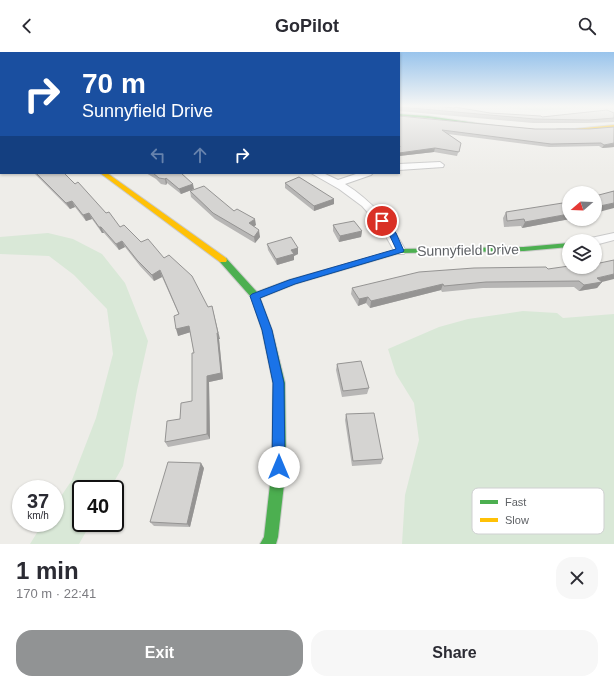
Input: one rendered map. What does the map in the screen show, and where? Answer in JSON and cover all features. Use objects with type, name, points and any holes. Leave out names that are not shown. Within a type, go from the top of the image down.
[{"type":"street","points":[[548,130],[585,129]]},
{"type":"street","points":[[400,167],[440,165]]},
{"type":"street","points":[[104,174],[224,261],[255,296],[267,330],[279,383],[279,467],[271,537],[268,544]]},
{"type":"street","points":[[318,174],[339,183],[373,209],[392,233],[400,251]]},
{"type":"street","points":[[339,183],[365,174]]},
{"type":"street","points":[[602,239],[614,236]]},
{"type":"street","name":"Sunnyfield Drive","points":[[255,296],[292,282],[400,251],[524,249],[562,246]]},
{"type":"green space","points":[[48,233],[73,239],[102,254],[125,283],[148,341],[123,466],[115,480],[72,480],[96,418],[113,354],[107,309],[74,275],[49,256],[0,254],[0,237]]},
{"type":"green space","points":[[523,311],[557,313],[563,318],[614,314],[614,544],[402,544],[405,495],[419,440],[414,403],[396,374],[388,349],[439,327],[468,319]]},
{"type":"green space","points":[[72,480],[72,532],[86,532],[79,544],[30,544],[37,532],[64,532],[64,492]]},
{"type":"building","points":[[400,129],[614,129],[614,143],[604,145],[601,143],[551,144],[442,130],[461,143],[459,152],[435,148],[400,153]]},
{"type":"building","points":[[37,174],[65,174],[75,184],[78,182],[106,213],[109,212],[120,227],[124,225],[141,242],[148,239],[164,258],[169,255],[192,276],[208,307],[212,306],[218,333],[221,373],[207,376],[207,434],[165,442],[167,421],[180,419],[181,403],[192,401],[192,353],[194,353],[189,326],[176,329],[174,316],[179,314],[160,270],[152,275],[137,260],[122,241],[116,244],[101,227],[99,227],[89,213],[83,215],[72,201],[66,203]]},
{"type":"building","points":[[154,174],[182,174],[193,184],[179,189],[166,178],[159,178]]},
{"type":"building","points":[[299,177],[334,199],[314,206],[285,183]]},
{"type":"building","points":[[204,186],[234,211],[237,209],[255,219],[249,223],[259,230],[254,237],[213,213],[190,191]]},
{"type":"building","points":[[614,191],[614,203],[602,206],[602,194]]},
{"type":"building","points":[[562,203],[562,215],[525,222],[524,219],[507,221],[506,212]]},
{"type":"building","points":[[354,221],[362,231],[340,236],[333,225]]},
{"type":"building","points":[[291,237],[298,248],[291,250],[294,254],[276,259],[267,244]]},
{"type":"building","points":[[614,260],[614,274],[597,278],[602,282],[584,285],[579,281],[486,282],[444,286],[443,284],[371,301],[368,297],[359,299],[352,288],[419,272],[474,268],[546,267],[548,269],[562,267],[562,274],[602,274],[602,263]]},
{"type":"building","points":[[361,361],[369,388],[343,391],[337,364]]},
{"type":"building","points":[[374,413],[383,459],[353,461],[346,414]]},
{"type":"building","points":[[168,462],[201,463],[187,524],[150,522]]},
{"type":"traffic: fast","points":[[255,296],[292,282],[400,251],[524,249],[562,246]]},
{"type":"traffic: fast","points":[[223,260],[255,296],[267,330],[279,383],[279,467],[271,537],[268,544]]},
{"type":"traffic: slow","points":[[558,130],[585,129]]},
{"type":"traffic: slow","points":[[104,174],[223,260]]},
{"type":"route","points":[[279,467],[279,383],[267,330],[255,296],[292,282],[400,251],[392,233],[382,221]]}]
